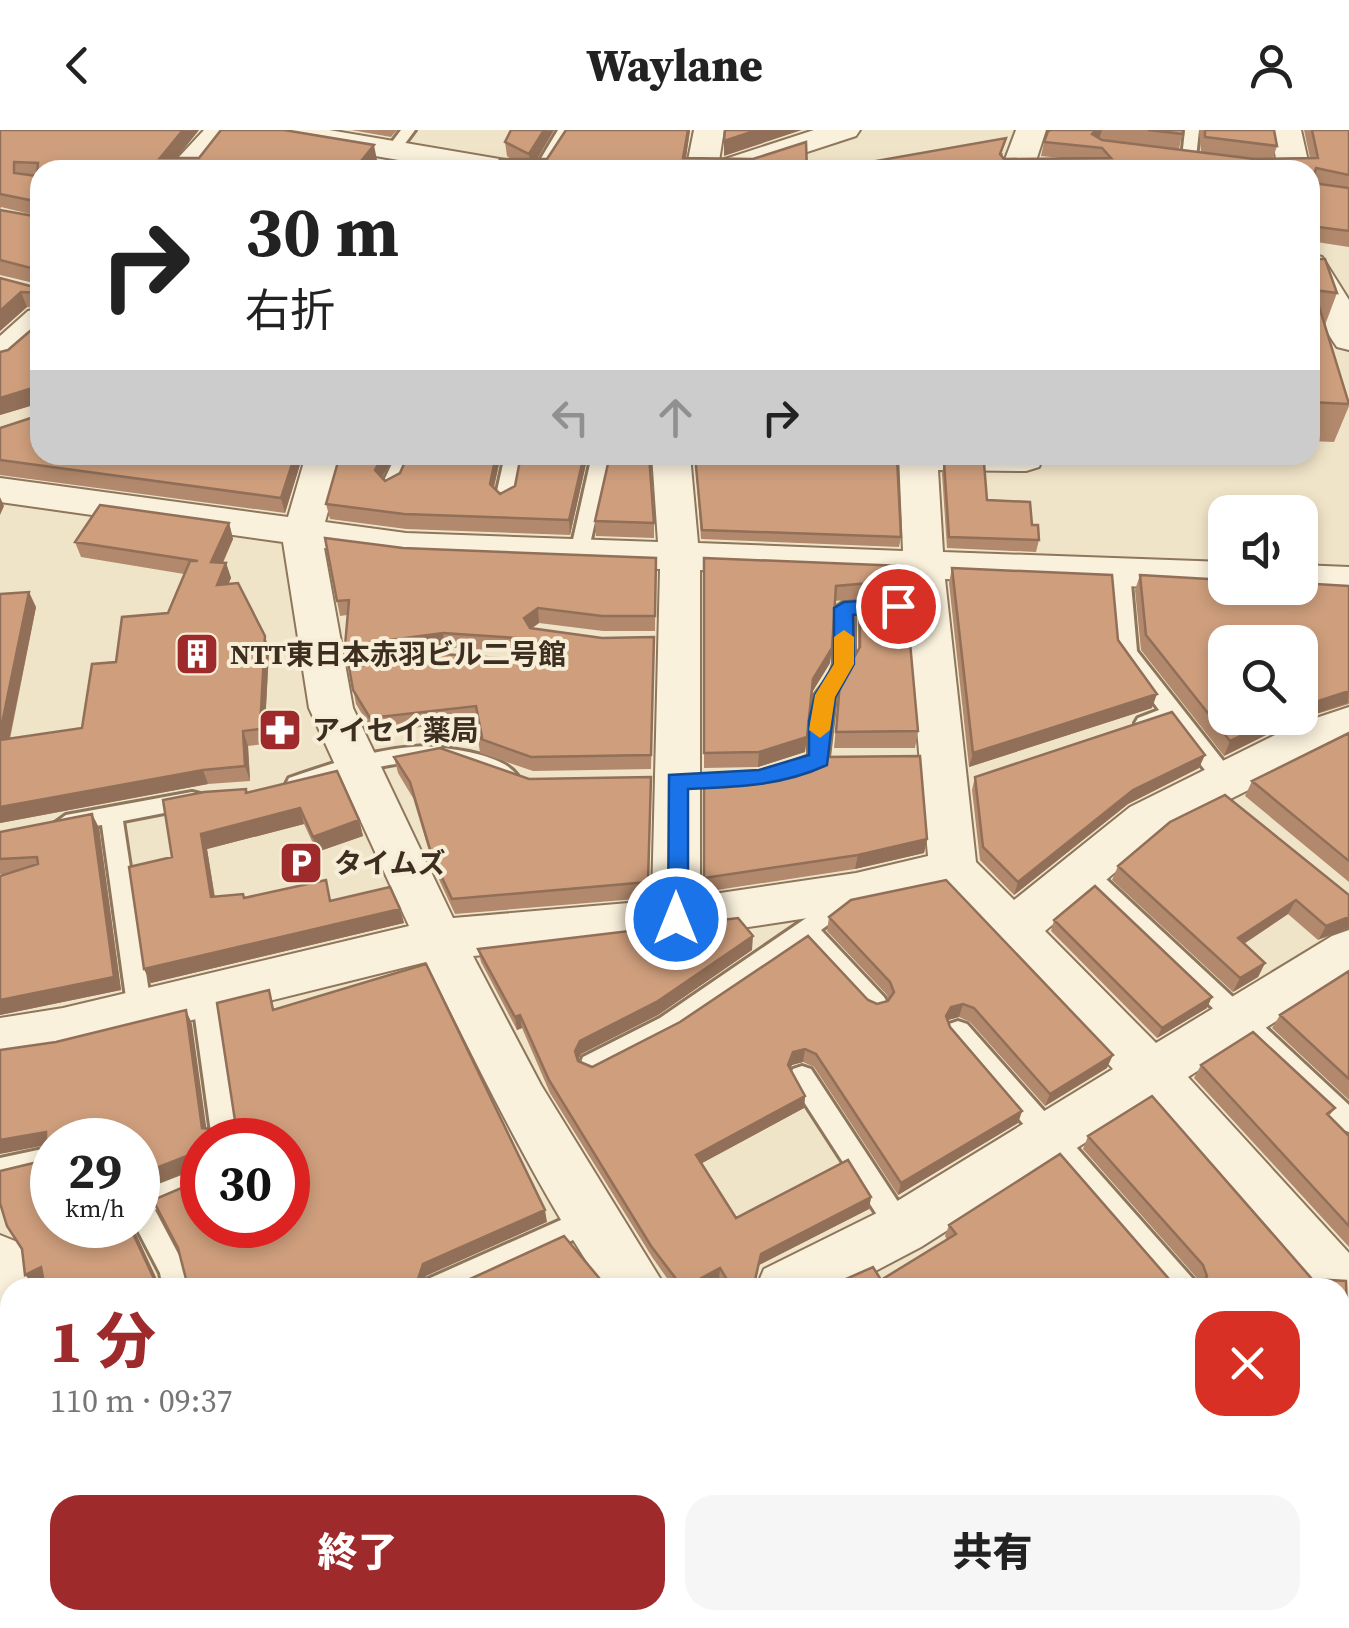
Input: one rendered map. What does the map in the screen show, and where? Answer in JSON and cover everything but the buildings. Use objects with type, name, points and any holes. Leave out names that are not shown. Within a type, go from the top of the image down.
[{"type":"street","points":[[192,160],[221,130]]},
{"type":"street","points":[[276,130],[400,140],[421,160]]},
{"type":"street","points":[[427,160],[462,130]]},
{"type":"street","points":[[704,160],[708,130]]},
{"type":"street","points":[[1026,160],[1031,130]]},
{"type":"street","points":[[749,160],[829,132]]},
{"type":"street","points":[[1320,253],[1349,256]]},
{"type":"street","points":[[1320,280],[1345,319]]},
{"type":"street","points":[[0,355],[30,327]]},
{"type":"street","points":[[322,465],[302,535],[335,673],[331,708],[439,939],[590,1219],[631,1278]]},
{"type":"street","points":[[672,465],[678,556],[669,642],[676,781],[676,919]]},
{"type":"street","points":[[918,465],[925,583],[953,869],[1152,1074],[1335,1278]]},
{"type":"street","points":[[0,490],[302,535],[406,546],[678,556],[925,583],[1120,572],[1208,575]]},
{"type":"street","points":[[1318,581],[1348,584]]},
{"type":"street","points":[[1012,930],[1146,820],[1349,723]]},
{"type":"street","points":[[0,1040],[140,1012],[439,939],[676,919],[856,892],[953,869]]},
{"type":"street","points":[[804,1278],[901,1229],[1349,950]]},
{"type":"lane","points":[[547,160],[565,130]]},
{"type":"lane","points":[[1189,158],[1192,130]]},
{"type":"lane","points":[[1172,156],[1208,160]]},
{"type":"lane","points":[[390,487],[400,465]]},
{"type":"lane","points":[[504,500],[512,465]]},
{"type":"lane","points":[[580,553],[599,465]]},
{"type":"lane","points":[[1120,572],[1127,652],[1221,787]]},
{"type":"lane","points":[[776,775],[829,760],[820,721],[826,695],[840,679],[844,664],[844,608],[925,583]]},
{"type":"lane","points":[[1122,730],[1172,713]]},
{"type":"lane","points":[[279,791],[356,762],[444,752],[530,782]]},
{"type":"lane","points":[[37,828],[209,796]]},
{"type":"lane","points":[[110,814],[140,1012]]},
{"type":"lane","points":[[1084,872],[1349,1121]]},
{"type":"lane","points":[[592,1064],[668,1025],[856,892]]},
{"type":"lane","points":[[806,930],[876,1004]]},
{"type":"lane","points":[[204,996],[222,1118]]},
{"type":"lane","points":[[958,1031],[1174,1278]]},
{"type":"lane","points":[[802,1078],[901,1229]]},
{"type":"lane","points":[[0,1170],[30,1163]]},
{"type":"lane","points":[[460,1278],[590,1219]]},
{"type":"lane","points":[[160,1246],[175,1278]]},
{"type":"slow traffic","points":[[820,730],[826,695],[840,679],[844,664],[844,637]]},
{"type":"place","name":"NTT東日本赤羽ビル二号館","points":[[197,654]]},
{"type":"place","name":"アイセイ薬局","points":[[280,730]]},
{"type":"place","name":"タイムズ","points":[[301,863]]},
{"type":"route","points":[[676,919],[677,781],[759,778],[793,772],[820,760],[820,721],[826,695],[840,679],[844,664],[844,608],[898,606]]}]
